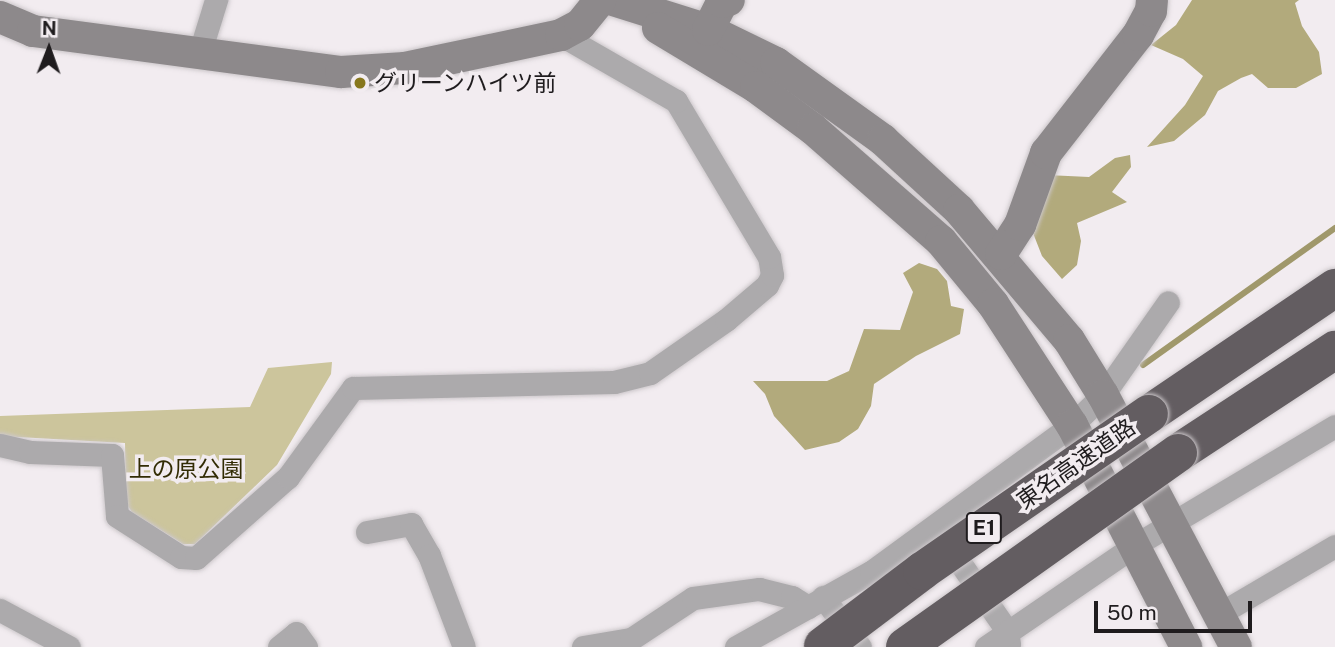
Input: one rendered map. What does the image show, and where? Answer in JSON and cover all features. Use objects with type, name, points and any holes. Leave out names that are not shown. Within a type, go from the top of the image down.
[{"type":"highway","name":"東名高速道路","points":[[822,647],[922,571],[1335,288]]},
{"type":"highway","name":"E1","points":[[905,647],[1178,453],[1335,350]]},
{"type":"street","points":[[200,55],[216,0]]},
{"type":"street","points":[[0,17],[33,31],[341,72],[405,68],[561,35],[580,25],[600,0]]},
{"type":"street","points":[[611,0],[708,30],[776,63],[831,99],[959,210],[1000,254],[1069,340],[1103,395],[1236,647]]},
{"type":"street","points":[[611,0],[756,88],[868,173],[941,241],[993,304],[1072,425],[1137,544],[1186,647]]},
{"type":"street","points":[[1000,254],[1020,225],[1046,153],[1138,35],[1152,0]]},
{"type":"street","points":[[708,30],[724,1]]},
{"type":"street","points":[[0,445],[30,452],[112,455],[117,516],[181,557],[196,558],[288,477],[353,388],[614,382],[650,373],[726,320],[767,285],[772,275],[769,257],[676,101],[561,35]]},
{"type":"street","points":[[736,647],[871,572],[1072,425],[1103,395],[1168,302]]},
{"type":"street","points":[[986,647],[1009,639],[1137,544],[1335,426]]},
{"type":"street","points":[[367,531],[411,524],[429,555],[464,647]]},
{"type":"street","points":[[935,527],[1009,639]]},
{"type":"street","points":[[1219,614],[1335,546]]},
{"type":"street","points":[[583,647],[631,639],[694,598],[759,589],[816,602],[860,647]]},
{"type":"street","points":[[0,610],[69,647]]},
{"type":"street","points":[[279,647],[296,634],[306,647]]},
{"type":"green space","name":"上の原公園","points":[[332,362],[331,374],[277,465],[195,544],[183,544],[132,512],[126,503],[125,443],[0,436],[0,416],[250,407],[268,368]]},
{"type":"shaded area","points":[[1192,0],[1299,0],[1295,3],[1302,26],[1319,52],[1322,74],[1296,88],[1268,88],[1252,74],[1241,78],[1218,91],[1205,115],[1174,141],[1147,147],[1185,105],[1203,76],[1183,59],[1151,45],[1176,25]]},
{"type":"shaded area","points":[[1130,155],[1131,167],[1112,192],[1127,202],[1077,223],[1081,241],[1077,265],[1062,279],[1042,256],[1033,233],[1047,175],[1089,177],[1115,158]]},
{"type":"shaded area","points":[[919,263],[937,269],[947,281],[951,306],[964,309],[960,334],[916,356],[874,384],[871,406],[858,429],[839,442],[805,450],[774,416],[765,394],[753,381],[827,381],[849,371],[864,329],[900,330],[913,292],[903,273]]},
{"type":"waterway","points":[[1143,365],[1335,228]]},
{"type":"place","name":"グリーンハイツ前","points":[[360,83]]}]
